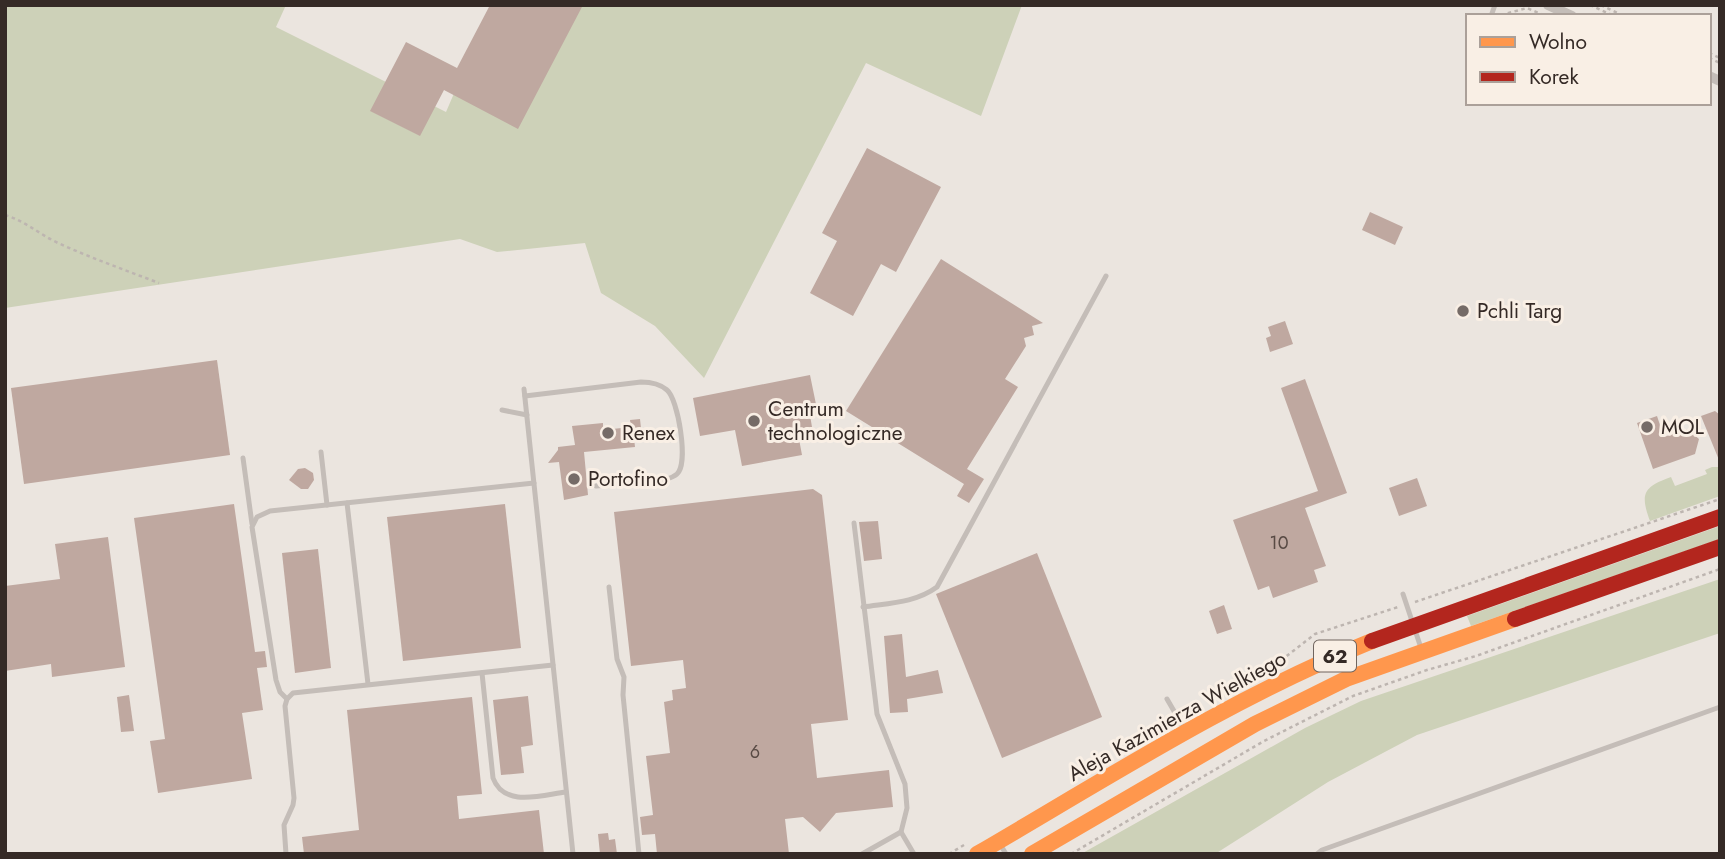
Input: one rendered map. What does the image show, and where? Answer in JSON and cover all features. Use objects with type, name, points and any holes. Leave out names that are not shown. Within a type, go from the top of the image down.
[{"type":"main road","name":"Aleja Kazimierza Wielkiego","points":[[977,854],[1002,848],[1186,733],[1266,688],[1320,662],[1413,625],[1720,517]]},
{"type":"main road","name":"62","points":[[1032,854],[1255,724],[1346,680],[1720,547]]},
{"type":"street","points":[[1548,5],[1568,14]]},
{"type":"lane","points":[[863,607],[910,600],[924,596],[937,587],[1106,276]]},
{"type":"lane","points":[[573,854],[525,393],[641,382],[652,382],[668,390],[675,400],[683,456],[682,466],[677,474],[664,480],[596,486]]},
{"type":"lane","points":[[502,410],[527,415]]},
{"type":"lane","points":[[321,452],[327,505]]},
{"type":"lane","points":[[243,458],[276,680],[280,692],[287,699]]},
{"type":"lane","points":[[252,527],[262,513],[534,483]]},
{"type":"lane","points":[[347,503],[368,684]]},
{"type":"lane","points":[[854,523],[877,714],[905,784],[907,807],[901,832],[914,854]]},
{"type":"lane","points":[[609,587],[617,659],[624,677],[623,695],[639,854]]},
{"type":"lane","points":[[1403,594],[1422,651]]},
{"type":"lane","points":[[286,854],[284,825],[294,798],[285,706],[287,699],[296,692],[553,665]]},
{"type":"lane","points":[[482,673],[493,778],[499,788],[516,797],[566,792]]},
{"type":"lane","points":[[1167,699],[1186,733]]},
{"type":"lane","points":[[1317,854],[1720,707]]},
{"type":"lane","points":[[862,854],[901,832]]},
{"type":"path","points":[[1590,5],[1610,14]]},
{"type":"path","points":[[1601,5],[1621,14]]},
{"type":"path","points":[[1504,14],[1527,7]]},
{"type":"path","points":[[5,215],[28,223],[42,235],[59,243],[159,284]]},
{"type":"path","points":[[1430,597],[1720,499]]},
{"type":"path","points":[[1071,854],[1264,741],[1353,696],[1473,657],[1720,569]]},
{"type":"green space","points":[[5,5],[286,5],[276,27],[446,112],[492,5],[1022,5],[981,116],[866,63],[704,378],[655,326],[601,293],[585,243],[497,252],[460,239],[5,308]]},
{"type":"green space","points":[[1720,467],[1720,496],[1650,521],[1645,504],[1649,488],[1671,477],[1675,486],[1707,474],[1705,470]]},
{"type":"green space","points":[[1720,526],[1720,539],[1471,626],[1467,616]]},
{"type":"green space","points":[[1720,579],[1720,633],[1417,735],[1328,782],[1215,854],[1081,854],[1305,728],[1361,701]]},
{"type":"building","points":[[490,5],[583,5],[518,129],[444,90],[420,136],[370,111],[406,42],[457,68]]},
{"type":"building","points":[[867,148],[941,187],[896,272],[881,264],[853,316],[810,293],[837,241],[822,233]]},
{"type":"building","points":[[1370,212],[1403,227],[1395,245],[1362,230]]},
{"type":"building","points":[[941,259],[1043,323],[1032,326],[1034,335],[1024,338],[1026,346],[1005,379],[1018,387],[967,469],[984,479],[969,503],[957,496],[964,484],[846,411]]},
{"type":"building","points":[[1285,321],[1293,344],[1270,352],[1266,338],[1271,336],[1268,327]]},
{"type":"building","points":[[217,360],[230,455],[24,484],[11,388]]},
{"type":"building","name":"Centrum technologiczne","points":[[810,375],[818,414],[810,415],[812,427],[806,428],[808,438],[799,439],[802,455],[742,466],[735,430],[700,436],[693,398]]},
{"type":"building","points":[[1305,379],[1347,493],[1305,508],[1326,566],[1314,570],[1318,582],[1273,598],[1269,586],[1258,590],[1233,520],[1318,491],[1281,388]]},
{"type":"building","points":[[1715,411],[1720,415],[1719,460],[1701,416]]},
{"type":"building","points":[[1657,416],[1664,437],[1687,429],[1699,439],[1695,454],[1653,469],[1637,423]]},
{"type":"building","points":[[640,419],[642,437],[634,438],[635,447],[584,452],[588,495],[564,500],[559,462],[548,463],[558,447],[575,445],[572,426],[603,423],[603,430],[631,427],[630,420]]},
{"type":"building","points":[[305,468],[313,473],[314,480],[308,489],[301,489],[289,480],[298,469]]},
{"type":"building","points":[[1417,478],[1427,506],[1399,516],[1389,488]]},
{"type":"building","points":[[813,489],[822,495],[848,720],[811,724],[817,778],[889,770],[893,807],[836,813],[820,832],[803,817],[785,819],[789,854],[657,854],[655,834],[642,835],[640,817],[653,815],[646,756],[670,753],[664,702],[673,700],[672,690],[686,688],[683,660],[631,666],[614,512]]},
{"type":"building","points":[[234,504],[255,652],[265,651],[267,667],[257,668],[263,710],[242,713],[252,779],[158,793],[150,741],[165,739],[134,518]]},
{"type":"building","points":[[505,504],[521,648],[403,661],[387,517]]},
{"type":"building","points":[[878,521],[882,559],[864,561],[859,522]]},
{"type":"building","points":[[108,537],[125,667],[52,677],[51,664],[5,671],[5,586],[60,579],[55,544]]},
{"type":"building","points":[[318,549],[331,668],[295,673],[282,553]]},
{"type":"building","points":[[1037,553],[1102,717],[1002,758],[936,594]]},
{"type":"building","points":[[1224,605],[1232,629],[1217,634],[1209,611]]},
{"type":"building","points":[[902,634],[906,677],[938,670],[943,693],[907,699],[908,712],[890,713],[884,636]]},
{"type":"building","points":[[129,695],[134,731],[121,732],[117,697]]},
{"type":"building","points":[[528,696],[533,745],[521,747],[524,773],[501,775],[493,700]]},
{"type":"building","points":[[472,697],[482,794],[457,796],[459,819],[539,810],[544,854],[304,854],[302,837],[359,830],[347,710]]},
{"type":"building","points":[[608,833],[609,840],[615,839],[617,854],[600,854],[598,834]]},
{"type":"traffic: slow","points":[[1032,854],[1255,724],[1346,679],[1515,619]]},
{"type":"traffic: slow","points":[[977,854],[1220,713],[1320,663],[1372,641]]},
{"type":"traffic: jam","points":[[1372,641],[1720,517]]},
{"type":"traffic: jam","points":[[1515,619],[1720,547]]},
{"type":"place","name":"Pchli Targ","points":[[1463,311]]},
{"type":"place","name":"Centrum technologiczne","points":[[754,421]]},
{"type":"place","name":"MOL","points":[[1647,427]]},
{"type":"place","name":"Renex","points":[[608,433]]},
{"type":"place","name":"Portofino","points":[[574,479]]}]
